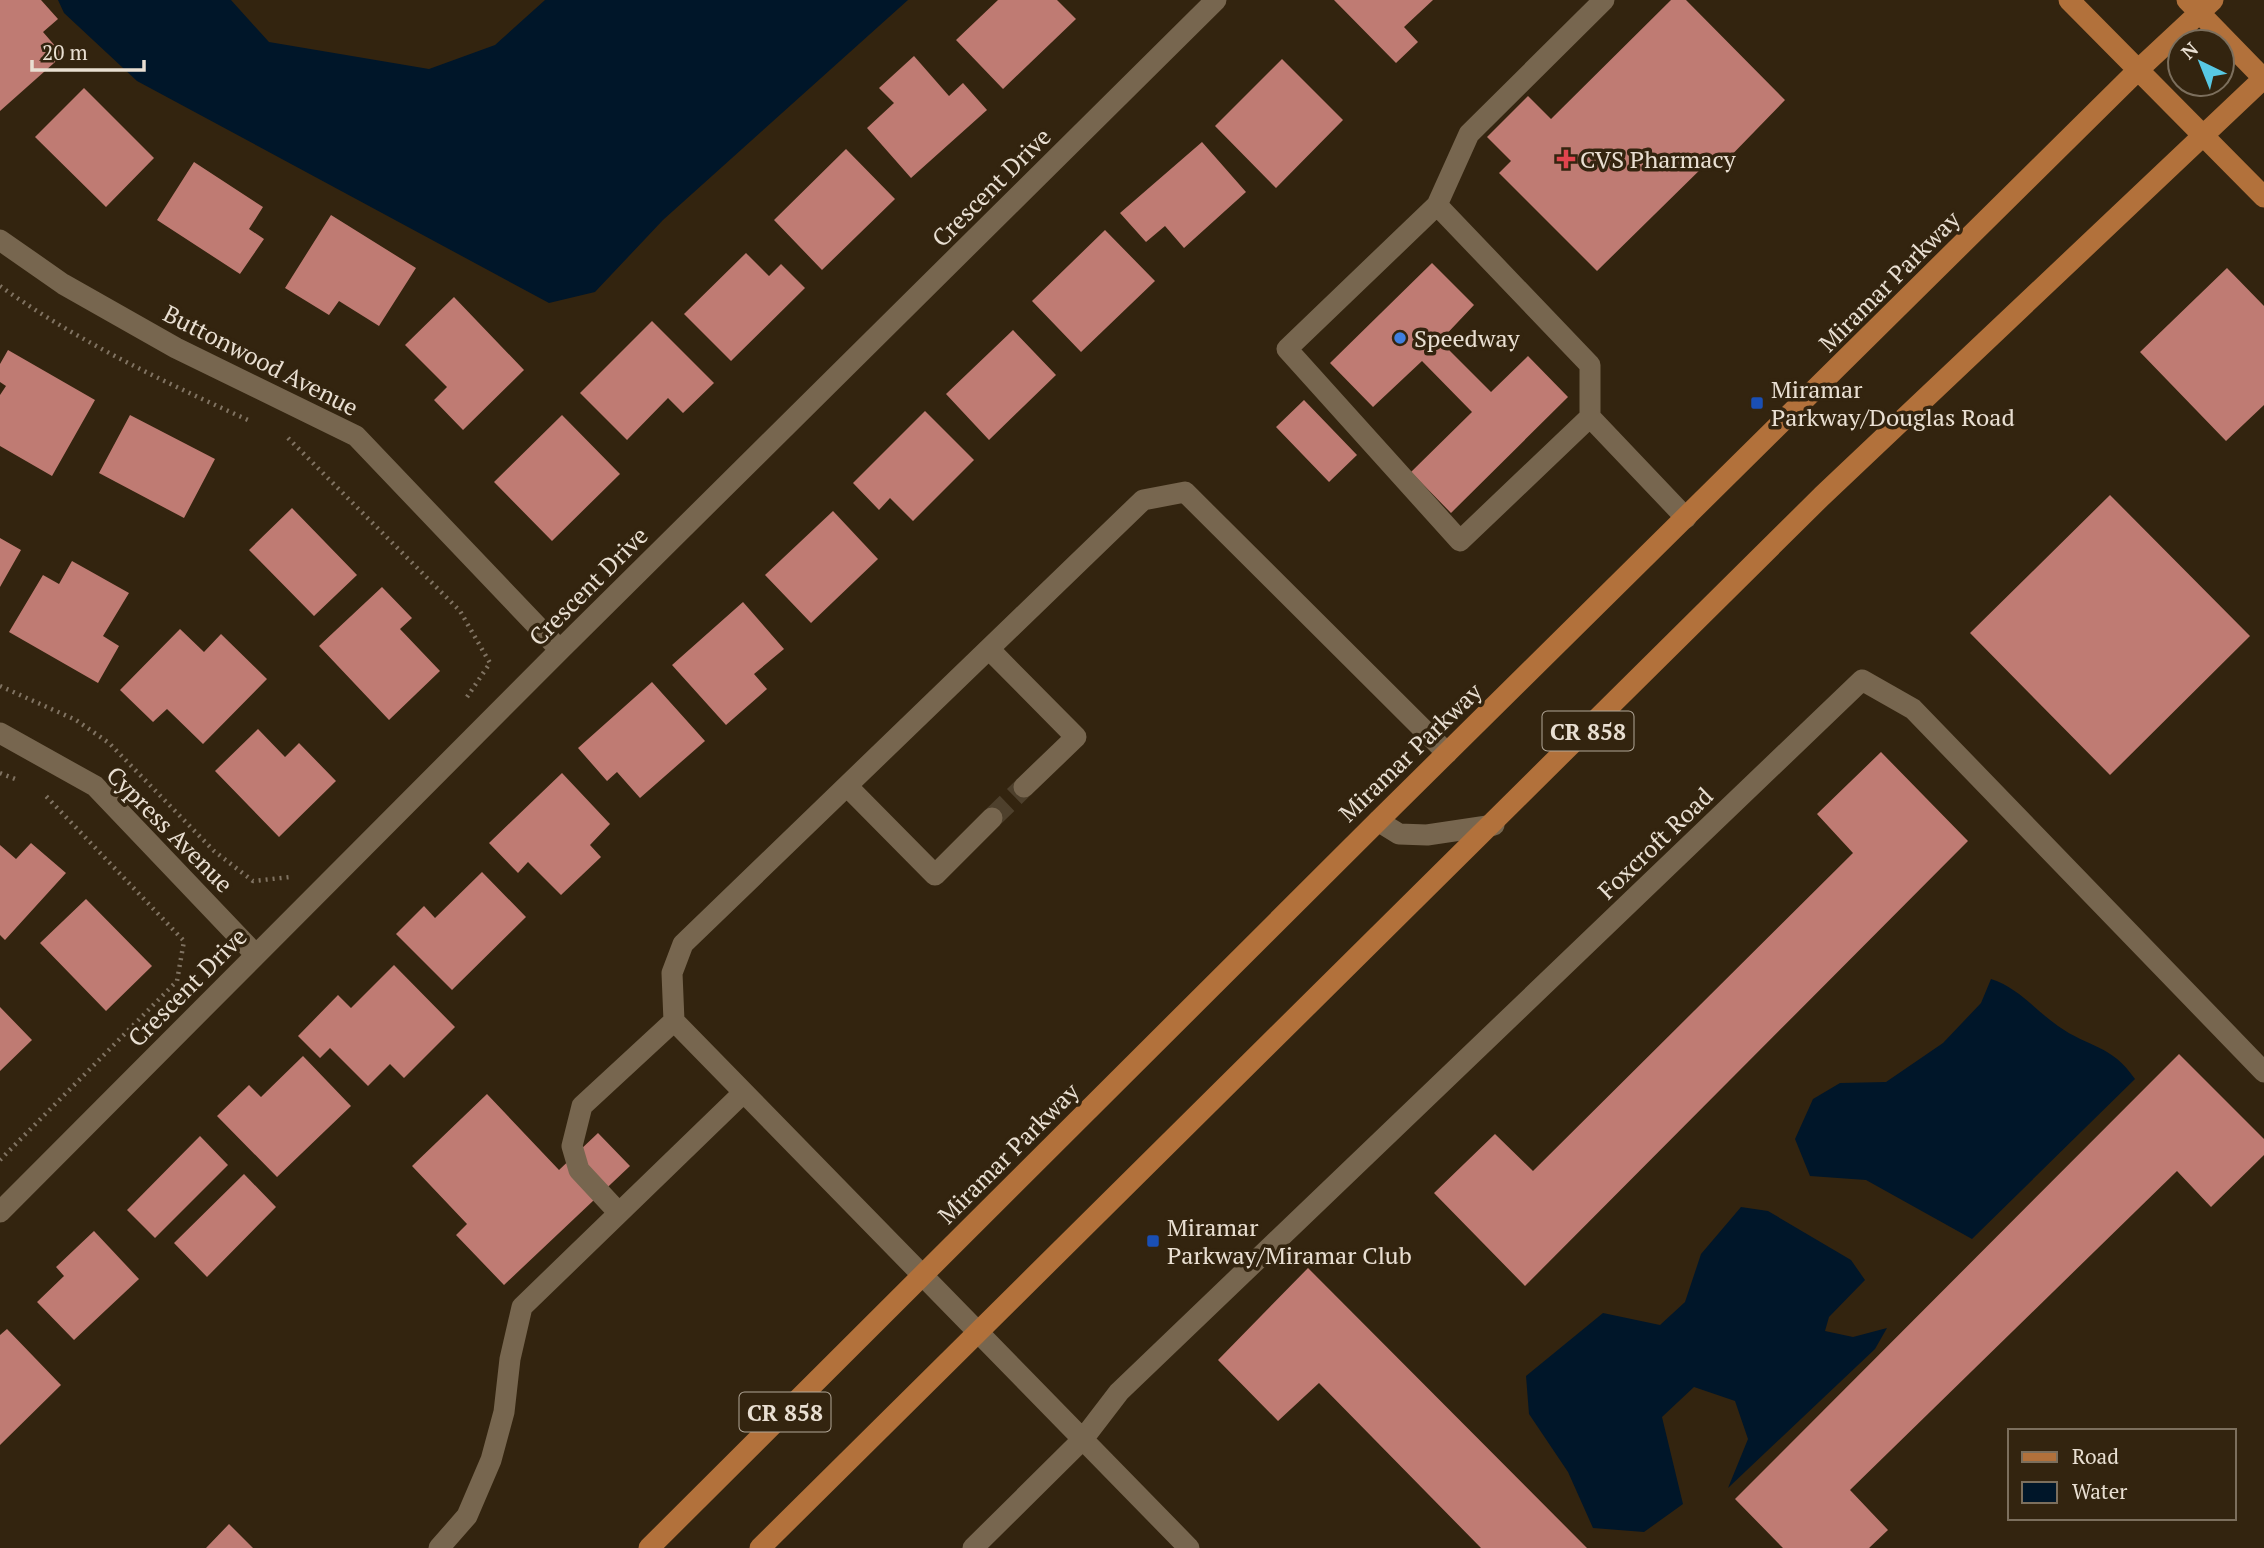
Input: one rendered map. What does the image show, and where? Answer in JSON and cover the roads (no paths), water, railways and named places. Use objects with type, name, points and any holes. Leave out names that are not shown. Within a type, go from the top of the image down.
[{"type":"main road","points":[[2069,0],[2264,197]]},
{"type":"main road","points":[[2200,4],[2264,78]]},
{"type":"main road","name":"Miramar Parkway","points":[[649,1548],[1378,821],[2138,70],[2200,4]]},
{"type":"main road","name":"CR 858","points":[[760,1548],[1494,825],[1822,496],[2264,78]]},
{"type":"street","name":"Crescent Drive","points":[[0,1212],[560,650],[1216,0]]},
{"type":"street","points":[[1590,417],[1460,541],[1287,349],[1437,205],[1469,134],[1604,0]]},
{"type":"street","points":[[1437,205],[1590,365],[1590,417],[1686,518]]},
{"type":"street","name":"Buttonwood Avenue","points":[[0,240],[63,284],[176,348],[356,436],[560,650]]},
{"type":"street","points":[[1189,1548],[674,1021],[672,972],[683,944],[1143,500],[1185,492],[1447,753]]},
{"type":"street","points":[[989,649],[1076,737],[1024,787]]},
{"type":"street","name":"Foxcroft Road","points":[[973,1548],[1083,1439],[1119,1392],[1862,680],[1913,709],[2264,1072]]},
{"type":"street","name":"Cypress Avenue","points":[[0,733],[94,786],[257,954]]},
{"type":"street","points":[[847,786],[935,875],[992,818]]},
{"type":"street","points":[[1378,821],[1399,834],[1427,835],[1494,825]]},
{"type":"street","points":[[618,1213],[579,1170],[572,1146],[582,1106],[674,1021]]},
{"type":"street","points":[[439,1548],[467,1516],[491,1460],[504,1412],[510,1359],[522,1307],[743,1093]]},
{"type":"water","points":[[58,0],[231,0],[269,42],[429,69],[495,45],[545,0],[908,0],[663,220],[595,292],[549,303],[137,81],[64,13]]},
{"type":"water","points":[[1991,979],[2018,994],[2069,1033],[2117,1059],[2135,1079],[1972,1239],[1866,1180],[1810,1176],[1795,1139],[1813,1099],[1840,1083],[1886,1082],[1943,1043],[1981,1003]]},
{"type":"water","points":[[1741,1207],[1768,1211],[1851,1260],[1865,1280],[1829,1317],[1825,1331],[1853,1337],[1887,1328],[1875,1349],[1728,1488],[1748,1439],[1735,1401],[1694,1387],[1662,1417],[1683,1504],[1644,1532],[1593,1528],[1568,1472],[1529,1414],[1526,1376],[1603,1313],[1660,1325],[1685,1302],[1701,1254]]},
{"type":"tunnel","points":[[992,818],[1024,787]]},
{"type":"place","name":"CVS Pharmacy","points":[[1566,159]]},
{"type":"place","name":"Speedway","points":[[1400,338]]},
{"type":"place","name":"Miramar Parkway/Douglas Road","points":[[1757,403]]},
{"type":"place","name":"Miramar Parkway/Miramar Club","points":[[1153,1241]]}]
